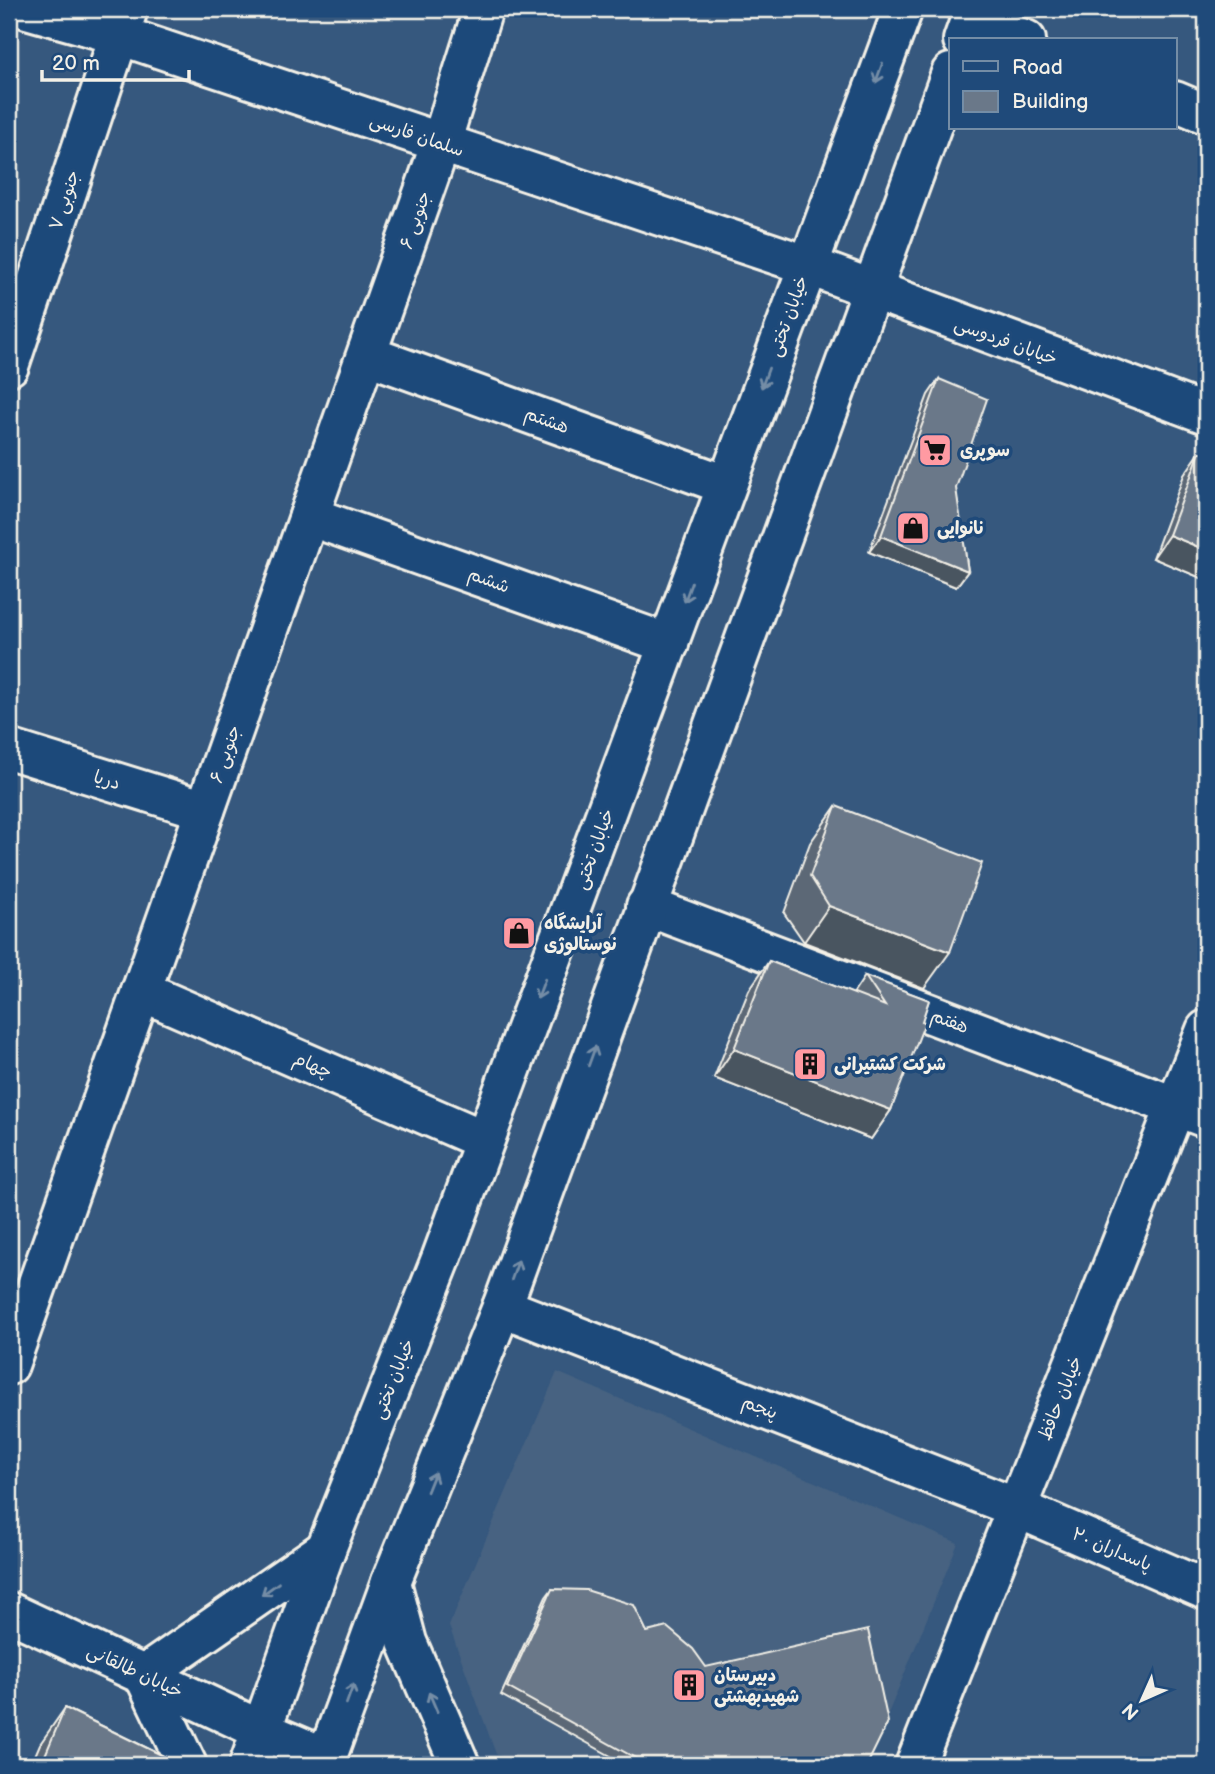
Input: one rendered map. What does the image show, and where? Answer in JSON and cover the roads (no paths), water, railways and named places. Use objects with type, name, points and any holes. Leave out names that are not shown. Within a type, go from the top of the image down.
[{"type":"street","name":"سلمان فارسی","points":[[27,9],[123,22],[441,144],[807,265]]},
{"type":"street","name":"۶ جنوبی","points":[[9,1365],[441,144],[483,9]]},
{"type":"street","name":"خیابان تختی","points":[[255,1748],[326,1549],[441,1259],[903,9]]},
{"type":"street","name":"۷ جنوبی","points":[[9,366],[123,22]]},
{"type":"street","points":[[969,22],[1020,38]]},
{"type":"street","points":[[331,1763],[391,1582],[502,1307],[949,78]]},
{"type":"street","points":[[1176,101],[1206,114]]},
{"type":"street","name":"خیابان فردوسی","points":[[807,265],[1206,414]]},
{"type":"street","name":"هشتم","points":[[367,355],[726,485]]},
{"type":"street","name":"ششم","points":[[309,516],[669,644]]},
{"type":"street","name":"دریا","points":[[9,749],[205,810]]},
{"type":"street","name":"هفتم","points":[[646,906],[1191,1112]]},
{"type":"street","name":"چهام","points":[[141,990],[484,1140]]},
{"type":"street","name":"خیابان حافظ","points":[[915,1765],[1017,1508],[1191,1112],[1206,1030]]},
{"type":"street","name":"پنجم","points":[[502,1307],[1017,1508]]},
{"type":"street","name":"پاسداران ۲۰","points":[[1017,1508],[1206,1590]]},
{"type":"street","points":[[187,1765],[144,1675],[326,1549]]},
{"type":"street","points":[[391,1582],[407,1642],[460,1765]]},
{"type":"street","name":"خیابان طالقانی","points":[[9,1612],[144,1675],[255,1748],[331,1763]]},
{"type":"place","name":"سوپری","points":[[935,450]]},
{"type":"place","name":"نانوایی","points":[[913,528]]},
{"type":"place","name":"آرایشگاه نوستالوژی","points":[[519,933]]},
{"type":"place","name":"شرکت کشتیرانی","points":[[810,1064]]},
{"type":"place","name":"دبیرستان شهیدبهشتی","points":[[689,1685]]}]
